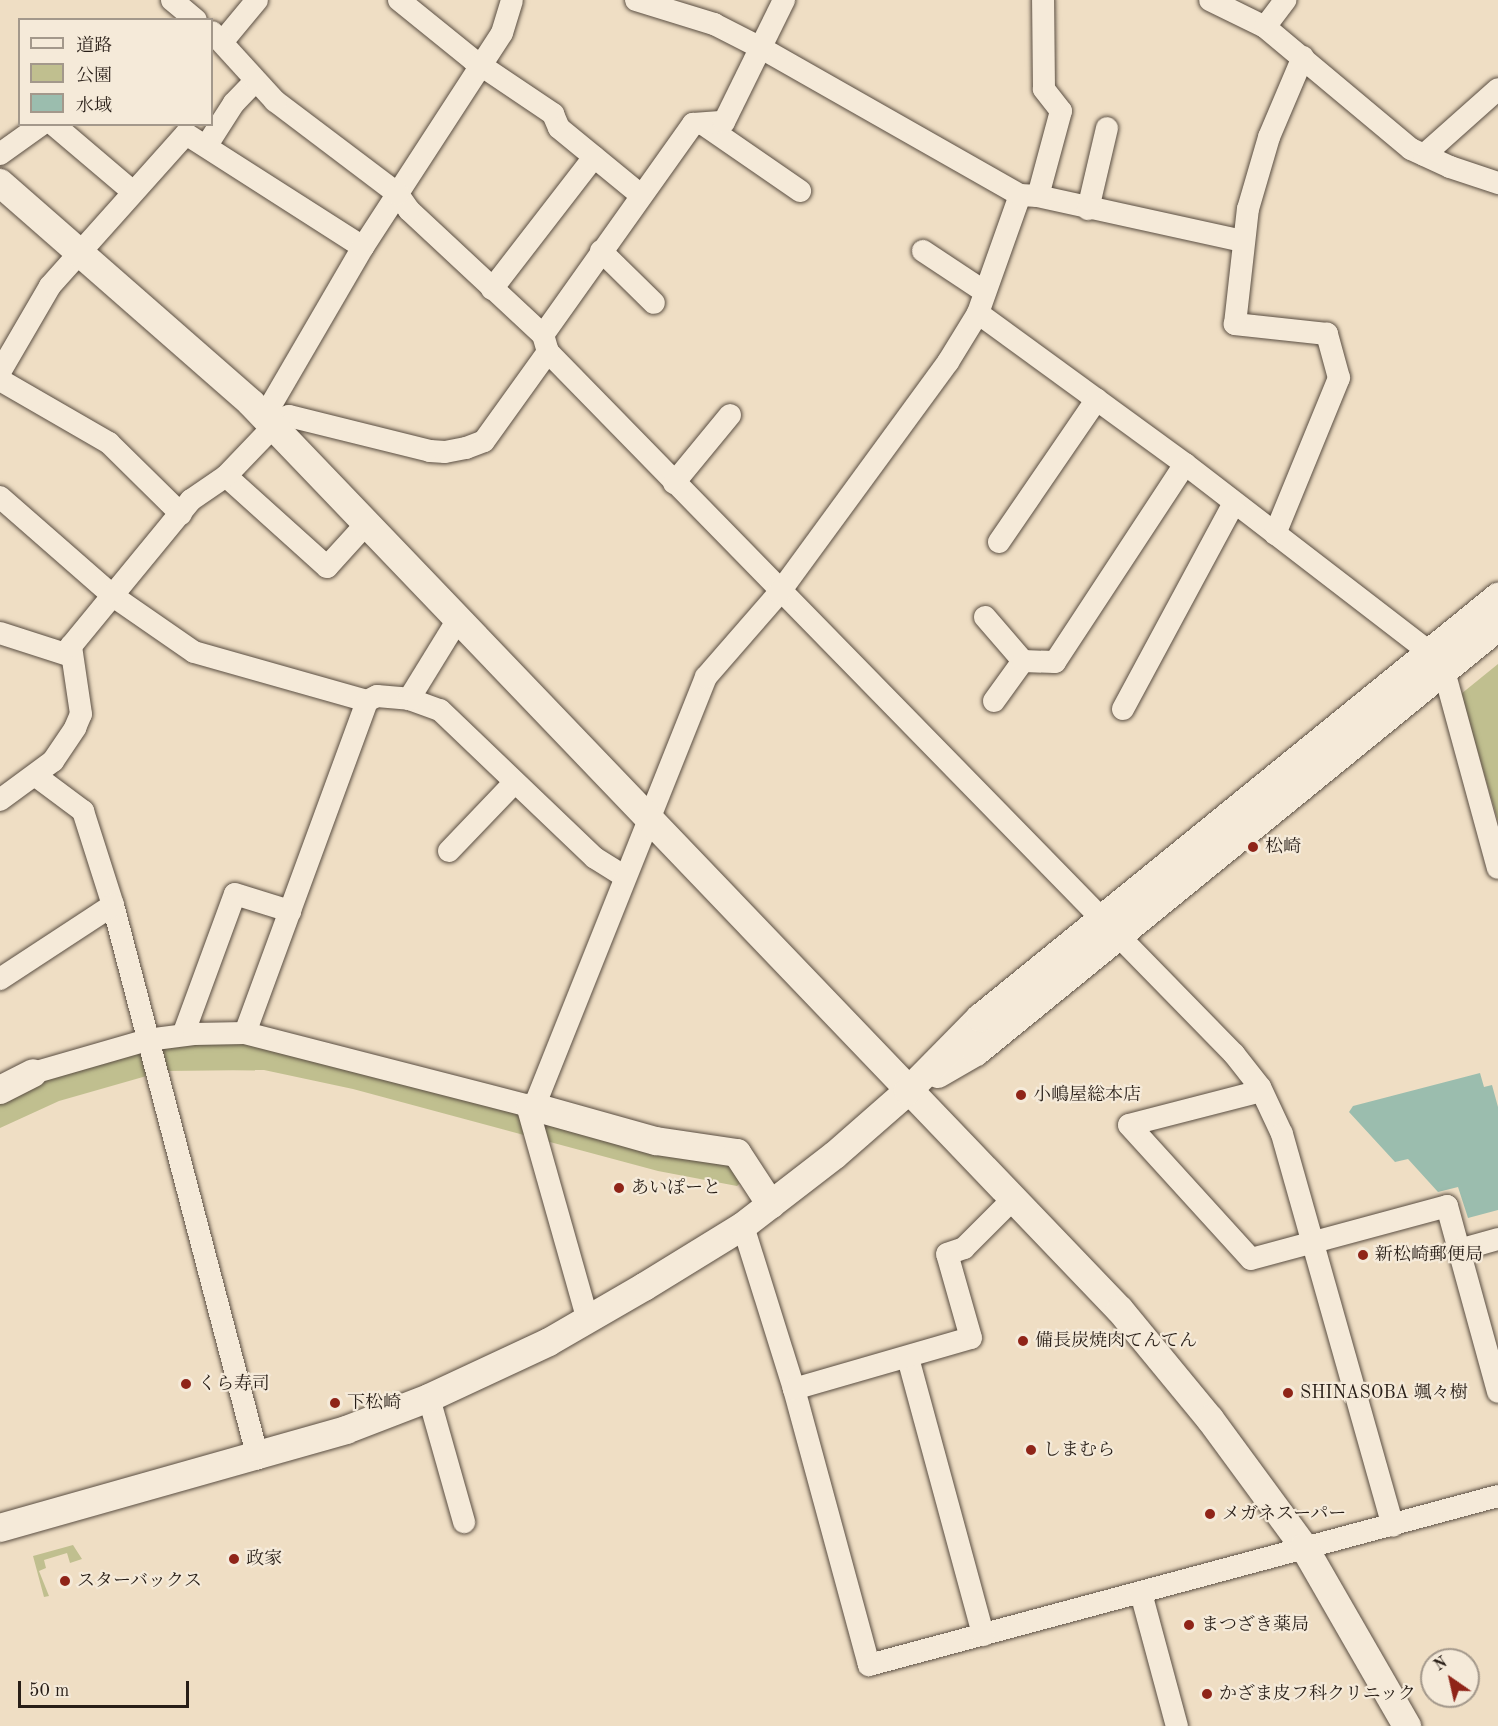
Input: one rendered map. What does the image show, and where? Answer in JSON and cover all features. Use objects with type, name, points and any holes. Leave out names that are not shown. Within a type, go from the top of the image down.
[{"type":"street","points":[[172,0],[194,18]]},
{"type":"street","points":[[257,0],[217,37],[255,81],[275,101],[398,194],[409,210],[545,343],[779,593],[1108,930],[1234,1054],[1261,1091],[1282,1134],[1393,1526]]},
{"type":"street","points":[[399,0],[483,66],[554,114],[559,128],[641,195]]},
{"type":"street","points":[[3,792],[36,776],[54,761],[81,714],[70,656],[71,646],[181,514],[190,500],[226,476],[268,422],[363,246],[483,66],[502,33],[512,0]]},
{"type":"street","points":[[636,0],[714,24],[1029,195],[1242,241]]},
{"type":"street","points":[[268,422],[288,416],[430,451],[445,452],[466,448],[484,441],[601,251],[693,124],[724,122],[763,49],[784,0]]},
{"type":"street","points":[[588,1321],[531,1106],[624,876],[649,821],[684,723],[706,677],[779,593],[941,372],[981,302],[1029,195],[1061,111],[1044,89],[1043,0]]},
{"type":"street","points":[[1210,0],[1265,27],[1424,155],[1498,183]]},
{"type":"street","points":[[1265,27],[1285,0]]},
{"type":"street","points":[[1275,534],[1340,378],[1327,334],[1235,324],[1242,241],[1269,138],[1303,57]]},
{"type":"street","points":[[207,145],[234,104],[255,81]]},
{"type":"street","points":[[1424,155],[1498,89]]},
{"type":"street","points":[[703,124],[800,191]]},
{"type":"street","points":[[0,154],[39,126]]},
{"type":"street","points":[[55,126],[132,191]]},
{"type":"street","points":[[1088,209],[1107,128]]},
{"type":"street","points":[[0,372],[50,286],[79,250],[186,134],[207,145],[363,246]]},
{"type":"street","points":[[492,289],[594,157]]},
{"type":"street","points":[[0,183],[79,250],[268,422],[1142,1336],[1210,1419],[1304,1547],[1407,1726]]},
{"type":"street","points":[[923,250],[1097,399],[1185,464],[1437,662],[1498,868]]},
{"type":"street","points":[[601,251],[654,303]]},
{"type":"street","points":[[0,380],[109,443],[181,514]]},
{"type":"street","points":[[999,542],[1097,399]]},
{"type":"street","points":[[674,483],[730,415]]},
{"type":"street","points":[[985,617],[1023,661],[1055,662],[1185,464]]},
{"type":"street","points":[[226,476],[327,567],[366,525]]},
{"type":"street","points":[[0,497],[113,596],[194,652],[367,701],[377,696],[409,699],[440,710],[595,858],[624,876]]},
{"type":"street","points":[[1123,709],[1234,502]]},
{"type":"street","points":[[0,1528],[258,1458],[346,1430],[429,1398],[588,1321],[743,1226],[908,1091],[980,1018],[1108,930],[1437,662],[1498,597]]},
{"type":"street","points":[[409,699],[457,621]]},
{"type":"street","points":[[1437,662],[1498,627]]},
{"type":"street","points":[[0,633],[70,656]]},
{"type":"street","points":[[994,700],[1023,661]]},
{"type":"street","points":[[246,1033],[367,701]]},
{"type":"street","points":[[36,776],[83,811],[112,905],[258,1458]]},
{"type":"street","points":[[449,850],[515,782]]},
{"type":"street","points":[[183,1035],[235,894],[290,911]]},
{"type":"street","points":[[0,979],[112,905]]},
{"type":"street","points":[[0,1090],[33,1073],[147,1040],[183,1035],[246,1033],[531,1106],[656,1141],[737,1153],[771,1205]]},
{"type":"street","points":[[1261,1091],[1129,1125],[1251,1259],[1447,1206],[1495,1367],[1498,1392]]},
{"type":"street","points":[[794,1389],[971,1338],[947,1254],[964,1248],[1013,1199]]},
{"type":"street","points":[[743,1226],[794,1389],[868,1665],[1498,1496]]},
{"type":"street","points":[[1459,1250],[1498,1239]]},
{"type":"street","points":[[908,1358],[983,1635]]},
{"type":"street","points":[[429,1398],[464,1522]]},
{"type":"street","points":[[1141,1593],[1178,1726]]},
{"type":"green space","points":[[1498,664],[1498,821],[1461,694]]},
{"type":"green space","points":[[236,1042],[731,1163],[743,1180],[737,1186],[658,1171],[353,1089],[264,1070],[164,1071],[59,1101],[0,1128],[0,1096],[133,1049]]},
{"type":"green space","points":[[73,1545],[82,1559],[70,1563],[67,1553],[44,1560],[46,1568],[39,1571],[49,1596],[44,1597],[33,1556]]},
{"type":"water","points":[[1480,1073],[1484,1087],[1492,1085],[1498,1107],[1498,1210],[1468,1218],[1458,1187],[1438,1192],[1408,1159],[1395,1162],[1349,1112],[1353,1106]]},
{"type":"place","name":"松崎","points":[[1253,847]]},
{"type":"place","name":"小嶋屋総本店","points":[[1021,1095]]},
{"type":"place","name":"あいぽーと","points":[[619,1188]]},
{"type":"place","name":"新松崎郵便局","points":[[1363,1255]]},
{"type":"place","name":"備長炭焼肉てんてん","points":[[1023,1341]]},
{"type":"place","name":"くら寿司","points":[[186,1384]]},
{"type":"place","name":"SHINASOBA 颯々樹","points":[[1288,1393]]},
{"type":"place","name":"下松崎","points":[[335,1403]]},
{"type":"place","name":"しまむら","points":[[1031,1450]]},
{"type":"place","name":"メガネスーパー","points":[[1210,1514]]},
{"type":"place","name":"政家","points":[[234,1559]]},
{"type":"place","name":"スターバックス","points":[[65,1581]]},
{"type":"place","name":"まつざき薬局","points":[[1189,1625]]},
{"type":"place","name":"かざま皮フ科クリニック","points":[[1207,1694]]}]
